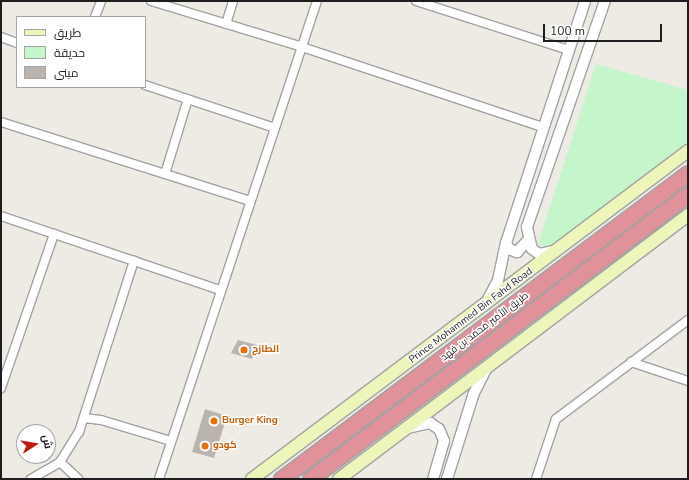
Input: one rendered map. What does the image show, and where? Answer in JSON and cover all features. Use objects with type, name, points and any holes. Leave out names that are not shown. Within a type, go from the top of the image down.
[{"type":"highway","name":"طريق الأمير محمد بن فهد","points":[[281,479],[688,173]]},
{"type":"highway","name":"طريق الأمير محمد بن فهد","points":[[310,479],[688,194]]},
{"type":"main road","name":"Prince Mohammed Bin Fahd Road","points":[[252,479],[564,247],[688,151]]},
{"type":"main road","points":[[344,477],[687,217]]},
{"type":"street","points":[[95,16],[101,1]]},
{"type":"street","points":[[151,1],[302,47],[542,127]]},
{"type":"street","points":[[226,24],[233,1]]},
{"type":"street","points":[[159,479],[220,290],[317,1]]},
{"type":"street","points":[[416,1],[569,50]]},
{"type":"street","points":[[482,308],[498,280],[506,243],[542,127],[585,1]]},
{"type":"street","points":[[564,247],[539,254],[532,249],[528,240],[527,227],[604,1]]},
{"type":"street","points":[[1,37],[16,43]]},
{"type":"street","points":[[146,85],[275,128]]},
{"type":"street","points":[[165,174],[188,99]]},
{"type":"street","points":[[1,122],[250,201]]},
{"type":"street","points":[[1,216],[220,290]]},
{"type":"street","points":[[1,388],[54,234]]},
{"type":"street","points":[[506,243],[508,249],[517,252],[528,240]]},
{"type":"street","points":[[31,479],[60,462],[79,432],[134,261]]},
{"type":"street","points":[[536,479],[556,419],[688,320]]},
{"type":"street","points":[[632,362],[688,380]]},
{"type":"street","points":[[446,479],[474,393],[487,368]]},
{"type":"street","points":[[84,418],[101,420],[172,441]]},
{"type":"street","points":[[406,429],[430,423],[439,429],[444,441],[432,479]]},
{"type":"street","points":[[60,462],[78,479]]},
{"type":"green space","points":[[596,64],[688,90],[688,147],[552,249],[538,244]]},
{"type":"building","name":"الطازج","points":[[238,340],[257,345],[252,359],[231,353]]},
{"type":"building","points":[[205,409],[227,416],[214,458],[192,452]]},
{"type":"place","name":"الطازج","points":[[244,350]]},
{"type":"place","name":"Burger King","points":[[214,421]]},
{"type":"place","name":"كودو","points":[[205,446]]}]
